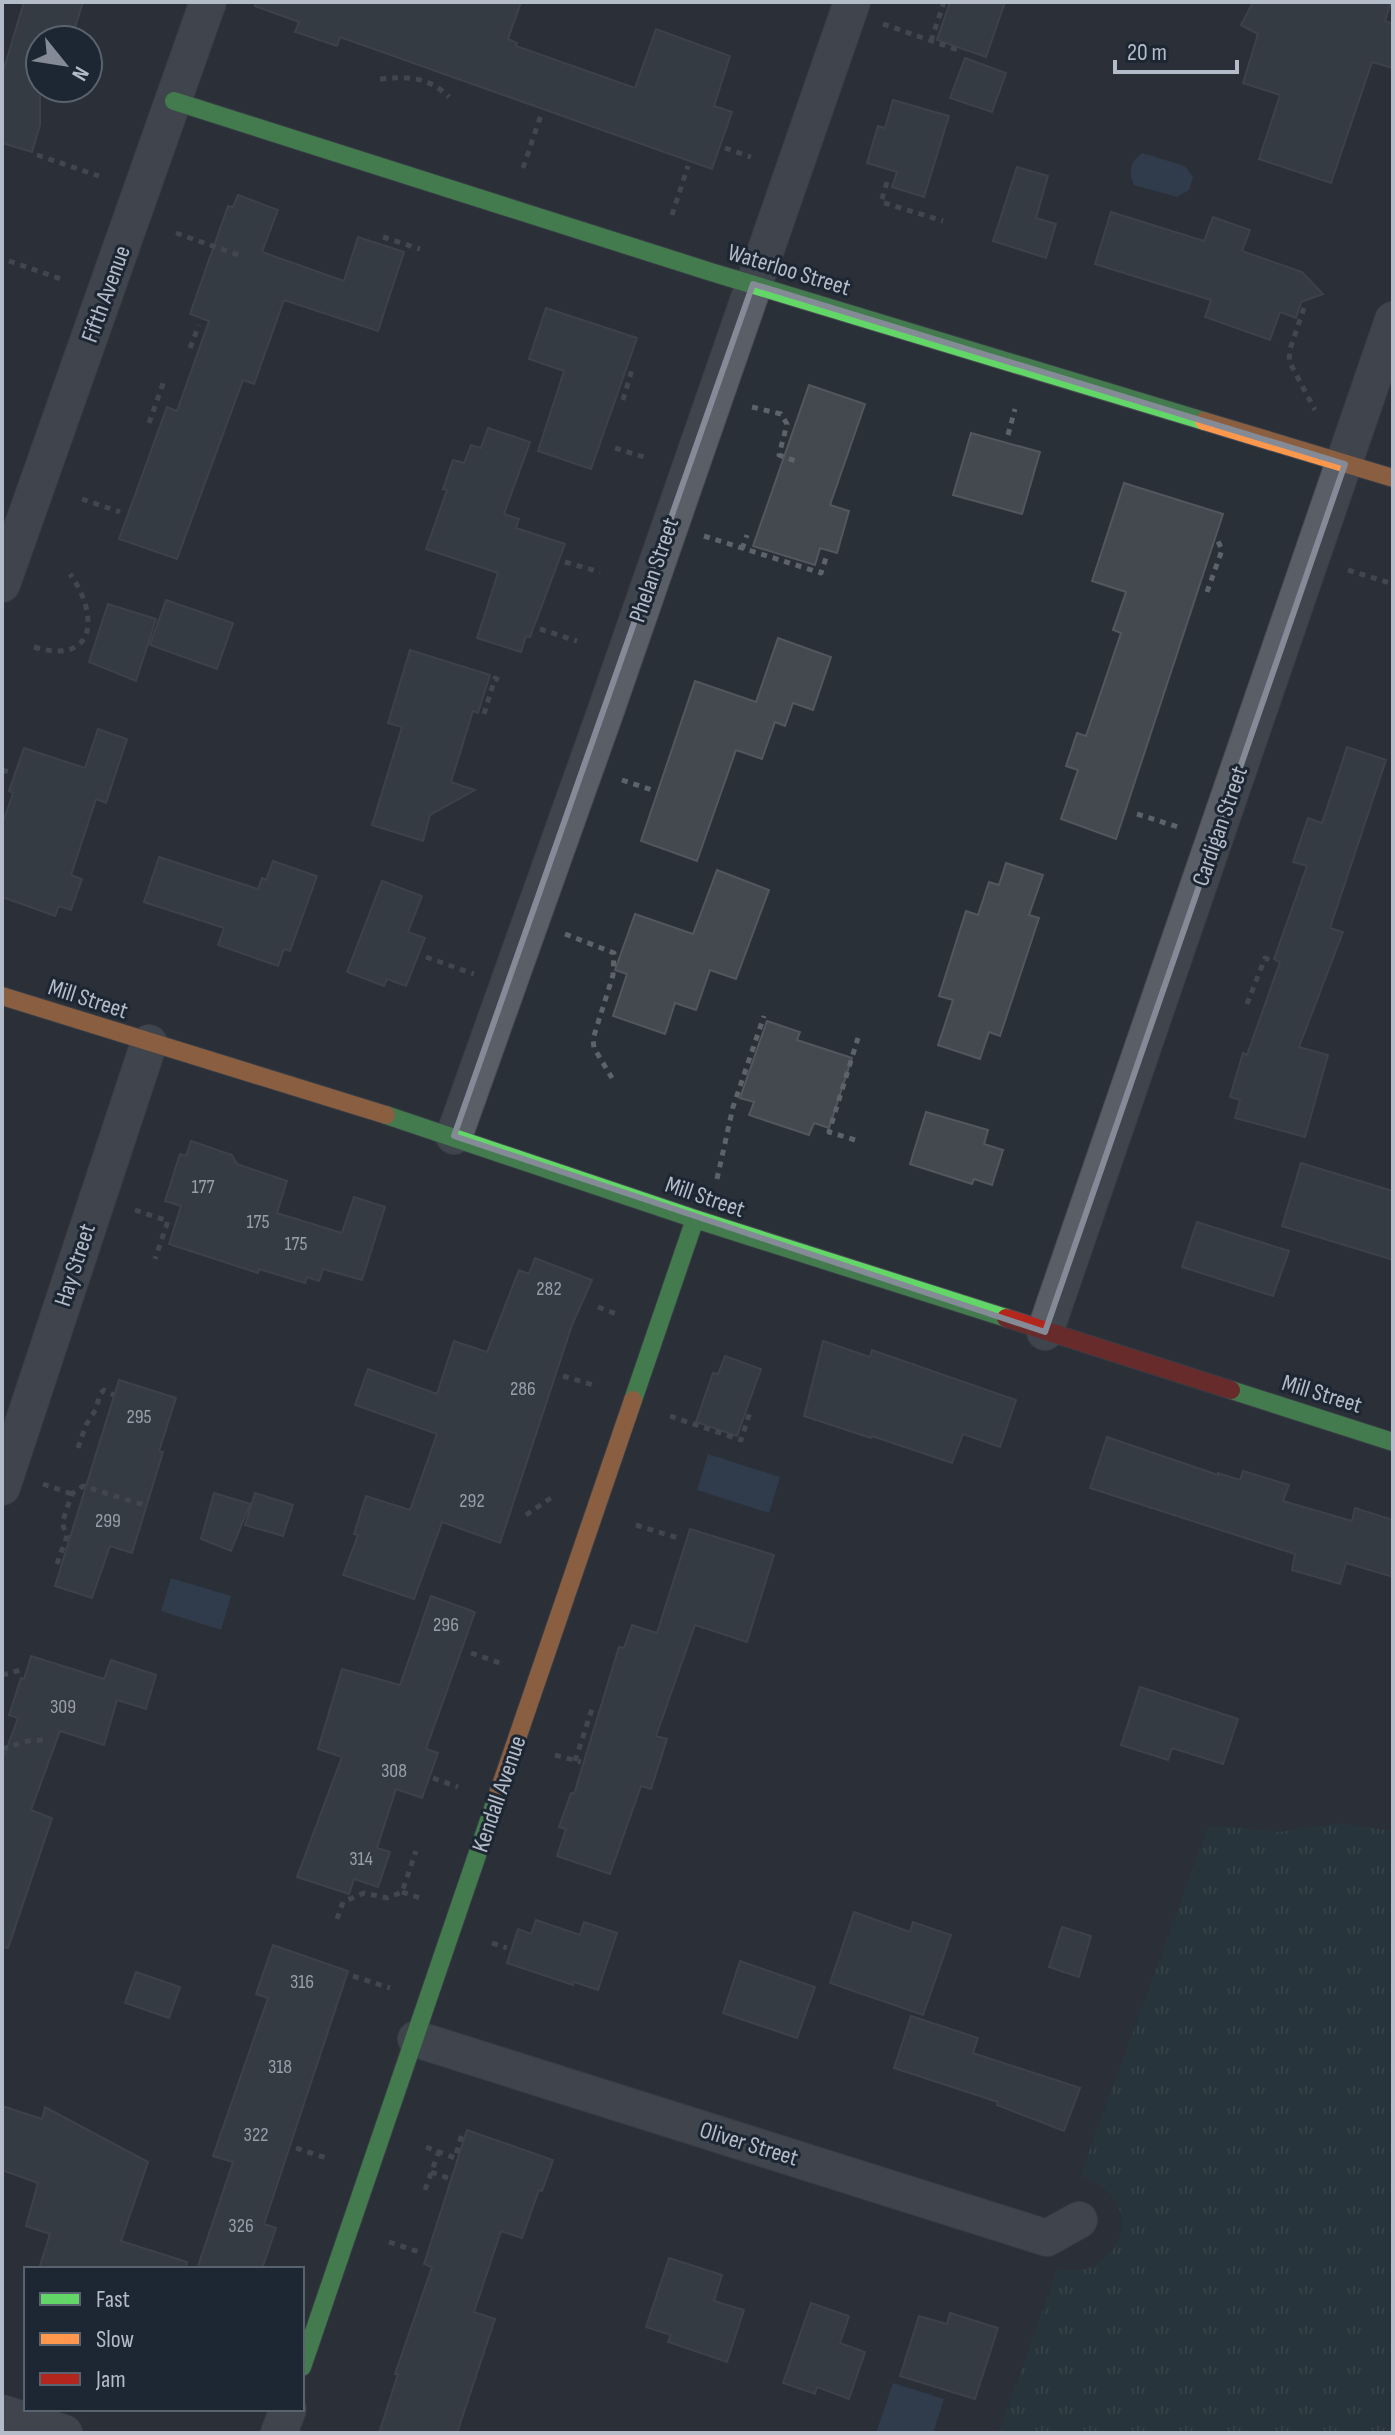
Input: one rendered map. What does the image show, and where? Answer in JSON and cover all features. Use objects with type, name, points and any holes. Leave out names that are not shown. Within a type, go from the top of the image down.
[{"type":"street","name":"Fifth Avenue","points":[[2,584],[208,2]]},
{"type":"street","name":"Phelan Street","points":[[454,1136],[852,2]]},
{"type":"street","name":"Waterloo Street","points":[[174,101],[753,284],[1393,478]]},
{"type":"street","name":"Cardigan Street","points":[[1045,1332],[1393,320]]},
{"type":"street","name":"Mill Street","points":[[2,996],[454,1136],[695,1219],[1393,1442]]},
{"type":"street","name":"Hay Street","points":[[16,1484],[149,1043]]},
{"type":"street","name":"Kendall Avenue","points":[[304,2361],[695,1219]]},
{"type":"street","name":"Oliver Street","points":[[416,2039],[1047,2238],[1079,2220]]},
{"type":"street","points":[[279,2433],[287,2411]]},
{"type":"street","points":[[2,2413],[64,2433]]},
{"type":"path","points":[[931,41],[944,2]]},
{"type":"path","points":[[882,24],[961,51]]},
{"type":"path","points":[[380,79],[412,77],[428,81],[449,97]]},
{"type":"path","points":[[520,175],[542,112]]},
{"type":"path","points":[[725,148],[751,157]]},
{"type":"path","points":[[37,155],[99,176]]},
{"type":"path","points":[[670,221],[688,166]]},
{"type":"path","points":[[887,182],[881,202],[943,221]]},
{"type":"path","points":[[176,233],[244,257]]},
{"type":"path","points":[[383,237],[420,249]]},
{"type":"path","points":[[9,261],[64,280]]},
{"type":"path","points":[[1304,308],[1289,361],[1318,415]]},
{"type":"path","points":[[190,348],[199,325]]},
{"type":"path","points":[[623,400],[633,366]]},
{"type":"path","points":[[149,423],[164,381]]},
{"type":"path","points":[[751,407],[781,414],[787,424],[779,455],[798,462]]},
{"type":"path","points":[[615,448],[647,458]]},
{"type":"path","points":[[82,499],[120,512]]},
{"type":"path","points":[[699,535],[821,573],[827,555]]},
{"type":"path","points":[[742,549],[747,535]]},
{"type":"path","points":[[1207,592],[1222,550],[1218,541]]},
{"type":"path","points":[[1312,558],[1393,584]]},
{"type":"path","points":[[565,562],[600,572]]},
{"type":"path","points":[[34,647],[56,654],[72,650],[83,640],[89,610],[81,589],[70,574]]},
{"type":"path","points":[[540,629],[577,641]]},
{"type":"path","points":[[484,714],[495,678],[500,681]]},
{"type":"path","points":[[2,770],[13,773]]},
{"type":"path","points":[[617,778],[655,791]]},
{"type":"path","points":[[1137,814],[1187,830]]},
{"type":"path","points":[[560,932],[614,953],[613,975],[593,1039],[594,1048],[612,1078]]},
{"type":"path","points":[[426,957],[483,977]]},
{"type":"path","points":[[1247,1004],[1265,958],[1275,962]]},
{"type":"path","points":[[717,1179],[733,1107],[764,1016]]},
{"type":"path","points":[[855,1140],[829,1132],[858,1038]]},
{"type":"path","points":[[132,1209],[168,1221],[155,1259]]},
{"type":"path","points":[[563,1376],[606,1389]]},
{"type":"path","points":[[78,1448],[100,1394],[104,1390],[114,1395]]},
{"type":"path","points":[[657,1412],[741,1440],[751,1409]]},
{"type":"path","points":[[16,1484],[72,1494]]},
{"type":"path","points":[[57,1564],[67,1536],[62,1523],[72,1494],[83,1486],[144,1505]]},
{"type":"path","points":[[526,1515],[556,1494],[569,1498]]},
{"type":"path","points":[[636,1524],[681,1539]]},
{"type":"path","points":[[471,1653],[512,1667]]},
{"type":"path","points":[[2,1675],[21,1670]]},
{"type":"path","points":[[553,1754],[578,1762],[593,1706]]},
{"type":"path","points":[[2,1749],[43,1740]]},
{"type":"path","points":[[433,1778],[469,1791]]},
{"type":"path","points":[[337,1919],[343,1902],[364,1893],[387,1898],[402,1892],[416,1851]]},
{"type":"path","points":[[353,1976],[401,1992]]},
{"type":"path","points":[[426,2147],[455,2158],[462,2134]]},
{"type":"path","points":[[296,2148],[331,2159]]},
{"type":"path","points":[[425,2190],[439,2151]]},
{"type":"path","points":[[431,2172],[448,2178]]},
{"type":"highlighted area","points":[[753,284],[1345,464],[1045,1332],[454,1136]]},
{"type":"green space","points":[[1340,1823],[1393,1831],[1393,2433],[999,2433],[1058,2268],[1079,2270],[1097,2264],[1111,2252],[1119,2237],[1121,2220],[1116,2202],[1103,2187],[1080,2176],[1209,1825],[1279,1832]]},
{"type":"water","points":[[1142,153],[1185,166],[1193,177],[1189,190],[1177,197],[1134,185],[1131,167]]},
{"type":"water","points":[[708,1454],[780,1477],[769,1513],[697,1490]]},
{"type":"water","points":[[171,1578],[231,1596],[221,1630],[161,1611]]},
{"type":"water","points":[[893,2383],[944,2399],[933,2433],[876,2433]]},
{"type":"building","points":[[24,2],[83,2],[76,24],[24,24],[24,104],[40,104],[40,125],[32,152],[2,143],[2,75]]},
{"type":"building","points":[[256,2],[521,2],[508,39],[517,43],[516,46],[635,88],[656,29],[730,56],[714,106],[732,112],[712,169],[340,37],[337,46],[295,32],[299,22],[255,6]]},
{"type":"building","points":[[950,2],[1005,2],[986,57],[937,40]]},
{"type":"building","points":[[1253,2],[1391,2],[1385,21],[1393,24],[1393,68],[1372,62],[1331,183],[1259,159],[1280,95],[1243,83],[1258,34],[1241,25]]},
{"type":"building","points":[[965,58],[1006,73],[992,112],[950,98]]},
{"type":"building","points":[[893,100],[949,116],[924,197],[892,187],[897,172],[867,163],[878,126],[885,128]]},
{"type":"building","points":[[1017,167],[1048,176],[1036,218],[1056,224],[1046,258],[993,241]]},
{"type":"building","points":[[238,195],[278,210],[262,252],[344,281],[358,237],[404,252],[378,331],[284,300],[254,384],[243,380],[177,559],[119,539],[167,407],[177,411],[209,321],[190,314],[228,206],[233,207]]},
{"type":"building","points":[[1111,212],[1204,241],[1213,217],[1250,230],[1242,251],[1302,272],[1323,294],[1301,302],[1296,318],[1280,312],[1270,340],[1205,317],[1211,300],[1095,264]]},
{"type":"building","points":[[546,308],[637,338],[591,469],[538,451],[564,371],[529,359]]},
{"type":"building","points":[[809,385],[865,404],[830,505],[849,511],[837,553],[820,548],[815,565],[753,546]]},
{"type":"building","points":[[488,428],[530,442],[504,514],[519,519],[516,528],[565,544],[530,637],[526,636],[521,652],[477,638],[498,573],[426,549],[447,490],[443,489],[453,460],[464,463],[471,445],[481,448]]},
{"type":"building","points":[[971,433],[1040,452],[1022,514],[953,495]]},
{"type":"building","points":[[1124,483],[1223,514],[1116,839],[1061,819],[1078,770],[1066,766],[1077,733],[1086,736],[1121,633],[1113,630],[1126,592],[1092,581]]},
{"type":"building","points":[[166,600],[233,623],[217,669],[150,645]]},
{"type":"building","points":[[108,604],[156,619],[136,681],[89,662]]},
{"type":"building","points":[[778,638],[831,657],[813,710],[793,703],[785,726],[775,722],[762,759],[736,750],[697,861],[641,841],[695,681],[756,702]]},
{"type":"building","points":[[410,650],[490,675],[478,713],[473,711],[451,782],[475,790],[430,815],[423,841],[372,825],[402,727],[388,723]]},
{"type":"building","points":[[98,729],[127,739],[106,803],[96,799],[71,875],[82,879],[71,910],[59,906],[55,916],[2,897],[2,825],[13,793],[9,791],[24,748],[85,768]]},
{"type":"building","points":[[1347,747],[1386,760],[1330,928],[1343,932],[1299,1047],[1328,1055],[1305,1137],[1235,1118],[1240,1100],[1230,1097],[1243,1053],[1247,1055],[1280,962],[1274,959],[1307,866],[1293,862],[1308,818],[1322,823]]},
{"type":"building","points":[[159,857],[258,889],[262,878],[266,880],[273,861],[317,876],[290,951],[284,949],[278,966],[218,945],[224,928],[144,902]]},
{"type":"building","points":[[1006,863],[1043,875],[1029,915],[1039,918],[1000,1036],[989,1032],[980,1059],[938,1045],[953,1000],[939,996],[966,911],[978,915],[989,882],[999,885]]},
{"type":"building","points":[[717,870],[769,890],[736,979],[710,970],[696,1010],[675,1003],[665,1034],[613,1016],[627,974],[615,970],[635,914],[693,934]]},
{"type":"building","points":[[382,881],[422,896],[408,932],[425,938],[406,986],[387,979],[384,986],[347,972]]},
{"type":"building","points":[[767,1021],[800,1032],[797,1040],[852,1058],[829,1128],[814,1123],[809,1135],[749,1115],[754,1102],[740,1098]]},
{"type":"building","points":[[926,1112],[988,1130],[984,1144],[1003,1150],[992,1185],[974,1179],[972,1184],[910,1164]]},
{"type":"building","points":[[191,1141],[232,1155],[237,1164],[287,1181],[277,1213],[342,1233],[354,1197],[385,1207],[362,1280],[323,1269],[319,1281],[307,1277],[305,1283],[259,1269],[258,1273],[169,1244],[181,1206],[165,1201],[180,1154],[186,1156]]},
{"type":"building","points":[[1301,1163],[1393,1191],[1393,1260],[1282,1226]]},
{"type":"building","points":[[1197,1222],[1289,1251],[1273,1296],[1182,1267]]},
{"type":"building","points":[[535,1258],[592,1280],[572,1325],[500,1543],[442,1522],[414,1599],[343,1575],[358,1535],[354,1534],[366,1496],[410,1510],[437,1434],[355,1405],[368,1369],[437,1394],[454,1341],[487,1352],[519,1270],[529,1274]]},
{"type":"building","points":[[823,1341],[870,1357],[872,1350],[1016,1400],[1000,1447],[963,1434],[952,1463],[804,1416]]},
{"type":"building","points":[[725,1356],[761,1369],[737,1436],[696,1422],[713,1373],[718,1374]]},
{"type":"building","points":[[119,1380],[176,1398],[132,1553],[110,1546],[92,1598],[55,1586]]},
{"type":"building","points":[[1107,1437],[1218,1475],[1240,1480],[1243,1471],[1289,1485],[1283,1501],[1352,1521],[1355,1508],[1393,1520],[1393,1577],[1346,1563],[1340,1584],[1292,1570],[1295,1554],[1090,1488]]},
{"type":"building","points":[[214,1493],[250,1504],[231,1551],[201,1539]]},
{"type":"building","points":[[255,1493],[293,1505],[283,1536],[245,1525]]},
{"type":"building","points":[[690,1529],[774,1555],[747,1642],[695,1625],[656,1736],[667,1739],[651,1789],[641,1786],[610,1874],[557,1856],[566,1829],[559,1827],[571,1793],[574,1794],[619,1647],[624,1648],[632,1625],[657,1633]]},
{"type":"building","points":[[431,1596],[475,1612],[426,1749],[438,1753],[422,1798],[396,1789],[377,1848],[390,1852],[378,1887],[354,1879],[349,1894],[297,1877],[342,1757],[318,1749],[342,1669],[400,1685]]},
{"type":"building","points":[[31,1656],[104,1679],[111,1660],[156,1675],[146,1709],[117,1700],[104,1745],[60,1731],[31,1810],[52,1818],[8,1948],[2,1947],[2,1761],[18,1718],[9,1715]]},
{"type":"building","points":[[1140,1687],[1238,1719],[1223,1764],[1172,1748],[1168,1760],[1121,1745]]},
{"type":"building","points":[[854,1912],[910,1932],[913,1922],[951,1935],[923,2015],[830,1983]]},
{"type":"building","points":[[536,1920],[580,1935],[584,1922],[617,1933],[598,1990],[507,1963],[518,1929],[531,1934]]},
{"type":"building","points":[[1062,1927],[1091,1936],[1079,1977],[1049,1967]]},
{"type":"building","points":[[273,1945],[348,1971],[264,2224],[276,2228],[263,2267],[198,2267],[233,2162],[213,2156],[268,1998],[256,1994]]},
{"type":"building","points":[[740,1961],[815,1987],[797,2038],[723,2013]]},
{"type":"building","points":[[136,1972],[180,1987],[169,2018],[125,2003]]},
{"type":"building","points":[[911,2016],[978,2038],[973,2053],[1080,2088],[1064,2131],[997,2105],[998,2102],[894,2068]]},
{"type":"building","points":[[2,2106],[42,2119],[45,2107],[148,2162],[121,2241],[187,2262],[186,2267],[40,2267],[50,2234],[26,2226],[38,2183],[2,2170]]},
{"type":"building","points":[[467,2130],[553,2160],[522,2238],[501,2231],[474,2312],[495,2319],[457,2433],[379,2433],[398,2374],[395,2374],[432,2267],[424,2264]]},
{"type":"building","points":[[669,2258],[722,2275],[714,2301],[744,2310],[727,2362],[668,2342],[671,2335],[646,2327]]},
{"type":"building","points":[[811,2303],[849,2316],[840,2343],[865,2352],[849,2399],[817,2387],[815,2394],[783,2383]]},
{"type":"building","points":[[950,2313],[998,2328],[975,2399],[900,2376],[919,2316],[947,2324]]},
{"type":"traffic: fast","points":[[174,101],[711,272],[1204,421]]},
{"type":"traffic: fast","points":[[386,1115],[695,1219],[1006,1318]]},
{"type":"traffic: fast","points":[[633,1400],[695,1219]]},
{"type":"traffic: fast","points":[[1231,1390],[1393,1442]]},
{"type":"traffic: fast","points":[[304,2361],[499,1791]]},
{"type":"traffic: slow","points":[[1204,421],[1393,478]]},
{"type":"traffic: slow","points":[[2,996],[386,1115]]},
{"type":"traffic: slow","points":[[499,1791],[633,1400]]},
{"type":"traffic: jam","points":[[1006,1318],[1231,1390]]}]
